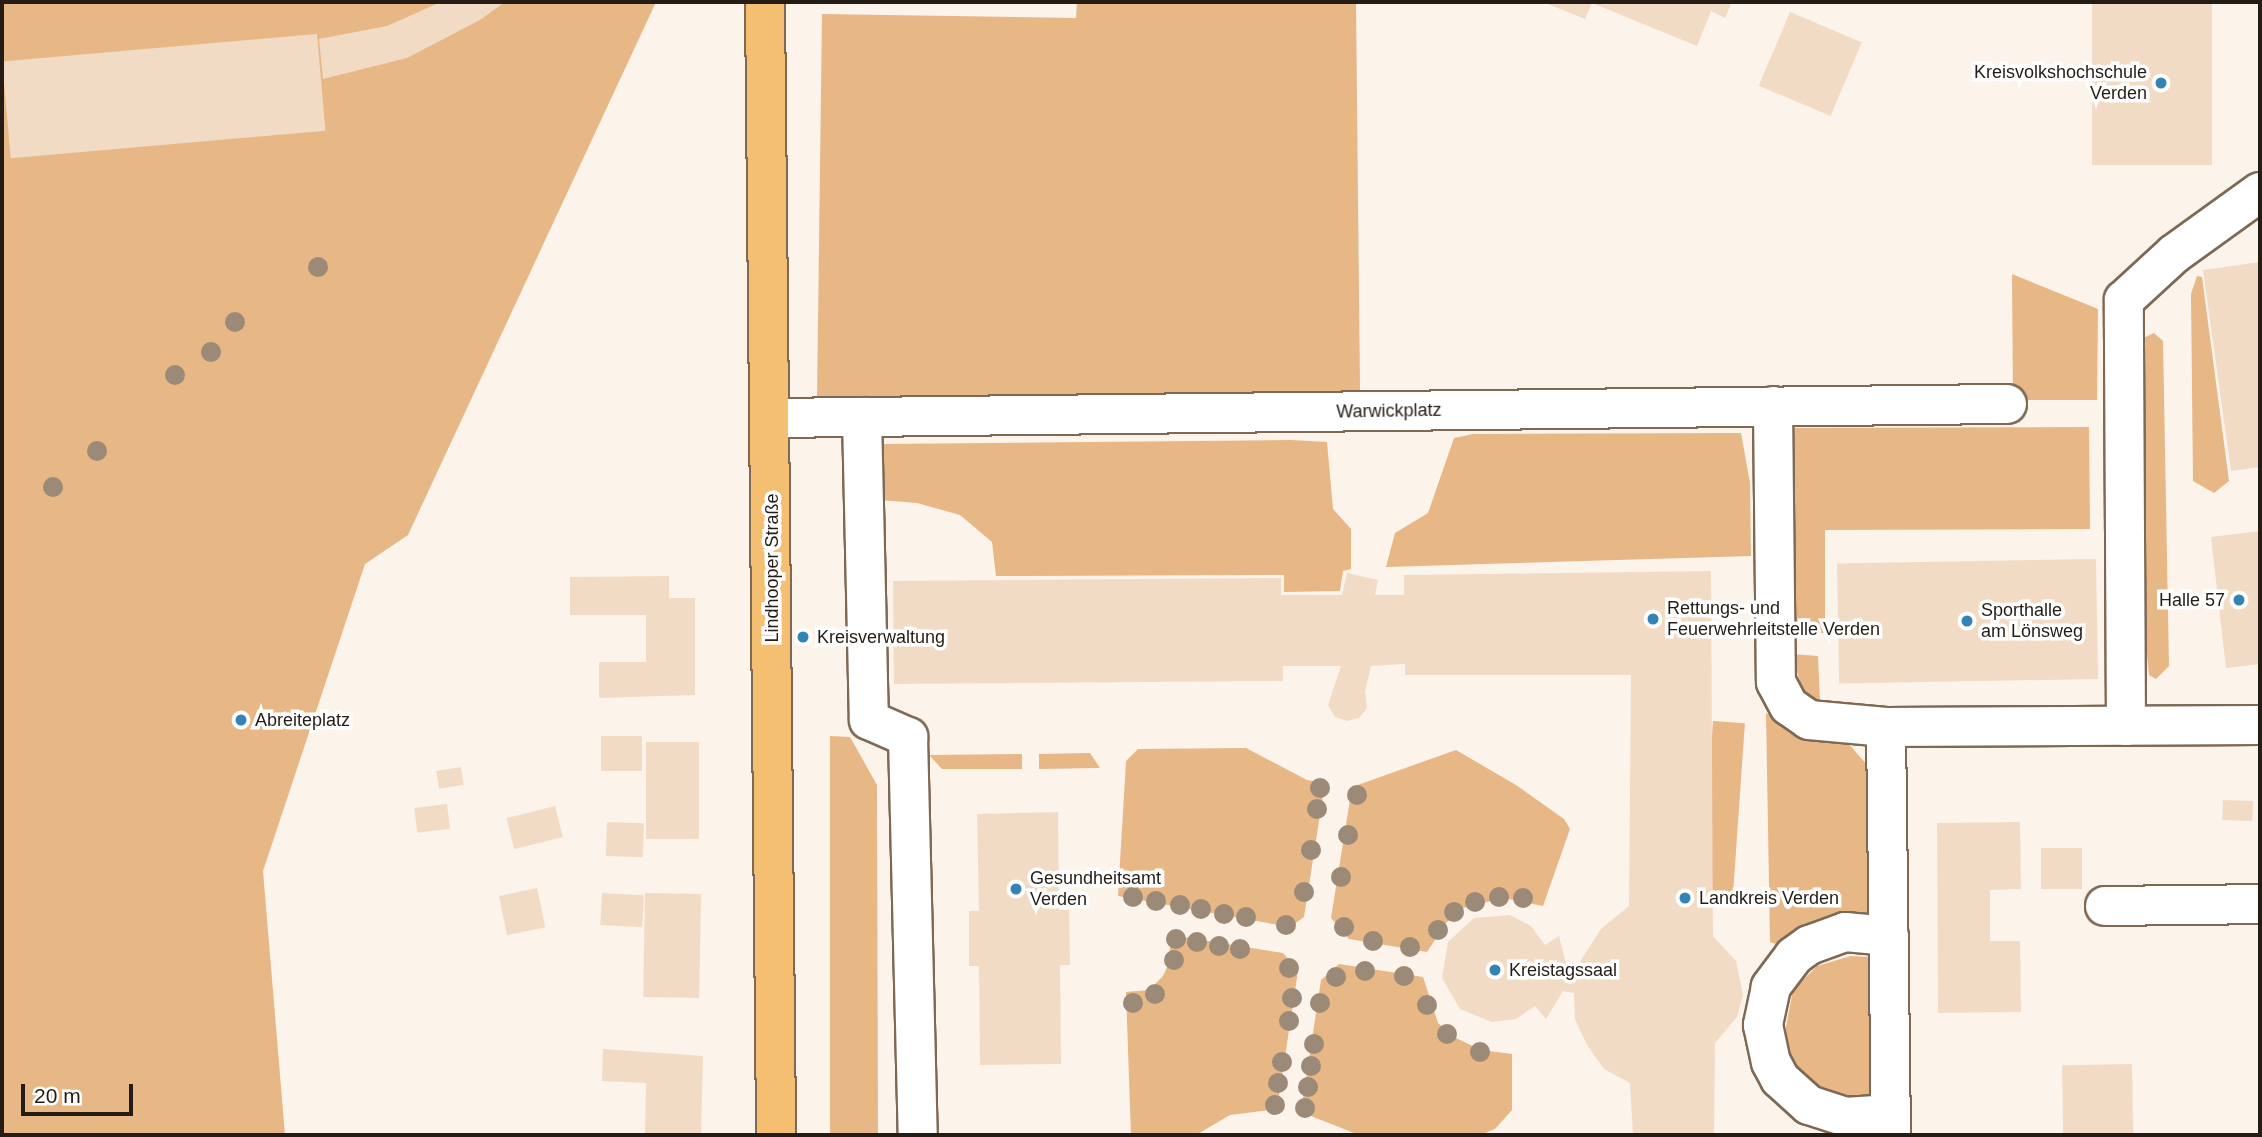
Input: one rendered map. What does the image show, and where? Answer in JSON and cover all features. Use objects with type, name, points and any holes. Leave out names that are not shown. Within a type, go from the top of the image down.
[{"type":"main road","name":"Lindhooper Straße","points":[[765,2],[776,1135]]},
{"type":"street","points":[[2126,726],[2124,300],[2174,254],[2260,192]]},
{"type":"street","name":"Warwickplatz","points":[[771,418],[2007,404]]},
{"type":"street","points":[[1773,406],[1776,682],[1789,706],[1809,720],[1886,727],[2260,725]]},
{"type":"street","points":[[862,417],[869,720],[908,737],[918,1135]]},
{"type":"street","points":[[1886,727],[1889,936],[1891,1124],[1845,1117],[1809,1105],[1780,1079],[1771,1062],[1763,1024],[1771,987],[1787,963],[1809,945],[1845,932],[1889,936]]},
{"type":"street","points":[[2105,906],[2260,904]]},
{"type":"shaded area","points":[[2,2],[656,2],[408,535],[365,564],[263,871],[285,1135],[2,1135]]},
{"type":"shaded area","points":[[1077,2],[1356,2],[1360,391],[817,399],[822,14],[1076,18]]},
{"type":"shaded area","points":[[2012,274],[2098,309],[2097,400],[2013,400]]},
{"type":"shaded area","points":[[2197,276],[2202,277],[2229,481],[2214,493],[2193,481],[2191,294]]},
{"type":"shaded area","points":[[2154,333],[2163,341],[2169,666],[2156,679],[2149,675],[2143,615],[2141,339]]},
{"type":"shaded area","points":[[2089,427],[2090,529],[1825,530],[1825,633],[1794,633],[1794,428]]},
{"type":"shaded area","points":[[1741,433],[1750,483],[1751,556],[1386,567],[1395,533],[1428,513],[1454,438],[1473,434]]},
{"type":"shaded area","points":[[1291,440],[1327,442],[1333,509],[1351,529],[1351,569],[1343,571],[1340,591],[1284,592],[1284,575],[996,576],[992,542],[960,515],[917,503],[881,500],[880,444]]},
{"type":"shaded area","points":[[1792,654],[1818,656],[1820,702],[1803,693]]},
{"type":"shaded area","points":[[1766,713],[1825,740],[1849,744],[1873,772],[1871,918],[1786,947],[1770,942]]},
{"type":"shaded area","points":[[1713,721],[1745,723],[1732,902],[1701,900]]},
{"type":"shaded area","points":[[830,736],[850,737],[877,785],[878,1135],[830,1135]]},
{"type":"shaded area","points":[[1246,748],[1307,780],[1325,783],[1304,917],[1290,927],[1118,896],[1126,761],[1138,749]]},
{"type":"shaded area","points":[[1456,750],[1516,785],[1564,819],[1570,829],[1543,906],[1503,898],[1463,908],[1446,923],[1427,952],[1349,939],[1331,918],[1352,787]]},
{"type":"shaded area","points":[[1090,753],[1100,768],[1039,769],[1039,754]]},
{"type":"shaded area","points":[[1022,754],[1022,769],[942,769],[929,755]]},
{"type":"shaded area","points":[[1171,935],[1283,953],[1298,971],[1277,1109],[1230,1115],[1196,1135],[1131,1135],[1126,992],[1149,990],[1163,976],[1169,963]]},
{"type":"shaded area","points":[[1851,956],[1871,957],[1874,1098],[1857,1100],[1820,1092],[1789,1062],[1784,1037],[1793,990],[1817,966]]},
{"type":"shaded area","points":[[1339,964],[1423,977],[1438,1023],[1456,1038],[1481,1050],[1512,1054],[1512,1110],[1495,1129],[1480,1135],[1359,1135],[1301,1112],[1321,980]]},
{"type":"building","points":[[441,2],[505,2],[480,20],[407,58],[323,79],[319,39],[387,26]]},
{"type":"building","points":[[1543,2],[1732,2],[1725,18],[1711,11],[1697,46],[1592,3],[1585,19]]},
{"type":"building","name":"Kreisvolkshochschule Verden","points":[[2092,2],[2212,2],[2212,165],[2092,165]]},
{"type":"building","points":[[1790,12],[1862,42],[1831,116],[1759,86]]},
{"type":"building","points":[[317,34],[325,131],[11,158],[2,62]]},
{"type":"building","points":[[2260,262],[2260,467],[2231,471],[2203,270]]},
{"type":"building","name":"Halle 57","points":[[2260,531],[2260,664],[2226,668],[2211,537]]},
{"type":"building","name":"Sporthalle am Lönsweg","points":[[2096,559],[2098,679],[1839,684],[1837,564]]},
{"type":"building","points":[[1711,571],[1713,936],[1736,961],[1743,995],[1737,1017],[1715,1043],[1714,1135],[1633,1135],[1630,1083],[1604,1069],[1587,1045],[1575,1019],[1574,993],[1563,991],[1546,1019],[1535,1006],[1516,1019],[1492,1022],[1460,1009],[1442,978],[1448,942],[1474,918],[1510,915],[1531,926],[1545,945],[1559,936],[1567,967],[1576,968],[1601,929],[1629,906],[1631,675],[1405,675],[1405,664],[1371,666],[1365,692],[1367,708],[1359,718],[1347,721],[1335,717],[1328,705],[1341,666],[1283,666],[1283,681],[894,684],[893,581],[1281,578],[1281,595],[1342,595],[1347,573],[1378,580],[1375,595],[1404,595],[1404,575]]},
{"type":"building","points":[[669,576],[669,598],[695,598],[695,695],[599,698],[599,662],[646,662],[646,615],[570,615],[570,577]]},
{"type":"building","points":[[601,736],[642,736],[642,771],[601,771]]},
{"type":"building","points":[[646,742],[699,742],[699,839],[646,839]]},
{"type":"building","points":[[461,767],[464,785],[439,789],[436,771]]},
{"type":"building","points":[[2223,800],[2253,801],[2252,821],[2222,820]]},
{"type":"building","points":[[447,804],[450,829],[417,833],[414,808]]},
{"type":"building","points":[[555,806],[563,837],[514,849],[506,818]]},
{"type":"building","points":[[1058,812],[1059,910],[1069,910],[1070,965],[1060,965],[1061,1064],[980,1065],[979,966],[969,966],[969,911],[979,911],[977,814]]},
{"type":"building","points":[[607,822],[644,823],[643,857],[606,856]]},
{"type":"building","points":[[2020,822],[2021,889],[1990,890],[1990,941],[2020,941],[2021,1012],[1938,1013],[1937,823]]},
{"type":"building","points":[[2041,848],[2082,848],[2082,889],[2041,889]]},
{"type":"building","points":[[537,888],[545,927],[507,935],[499,896]]},
{"type":"building","points":[[602,893],[644,895],[642,927],[600,925]]},
{"type":"building","points":[[645,893],[701,894],[699,998],[643,997]]},
{"type":"building","points":[[603,1049],[703,1056],[701,1135],[645,1135],[646,1083],[602,1081]]},
{"type":"building","points":[[2132,1064],[2133,1135],[2063,1135],[2062,1065]]},
{"type":"place","name":"Kreisvolkshochschule Verden","points":[[2161,83]]},
{"type":"place","name":"Halle 57","points":[[2239,600]]},
{"type":"place","name":"Rettungs- und Feuerwehrleitstelle Verden","points":[[1653,619]]},
{"type":"place","name":"Sporthalle am Lönsweg","points":[[1967,621]]},
{"type":"place","name":"Kreisverwaltung","points":[[803,637]]},
{"type":"place","name":"Abreiteplatz","points":[[241,720]]},
{"type":"place","name":"Gesundheitsamt Verden","points":[[1016,889]]},
{"type":"place","name":"Landkreis Verden","points":[[1685,898]]},
{"type":"place","name":"Kreistagssaal","points":[[1495,970]]}]
